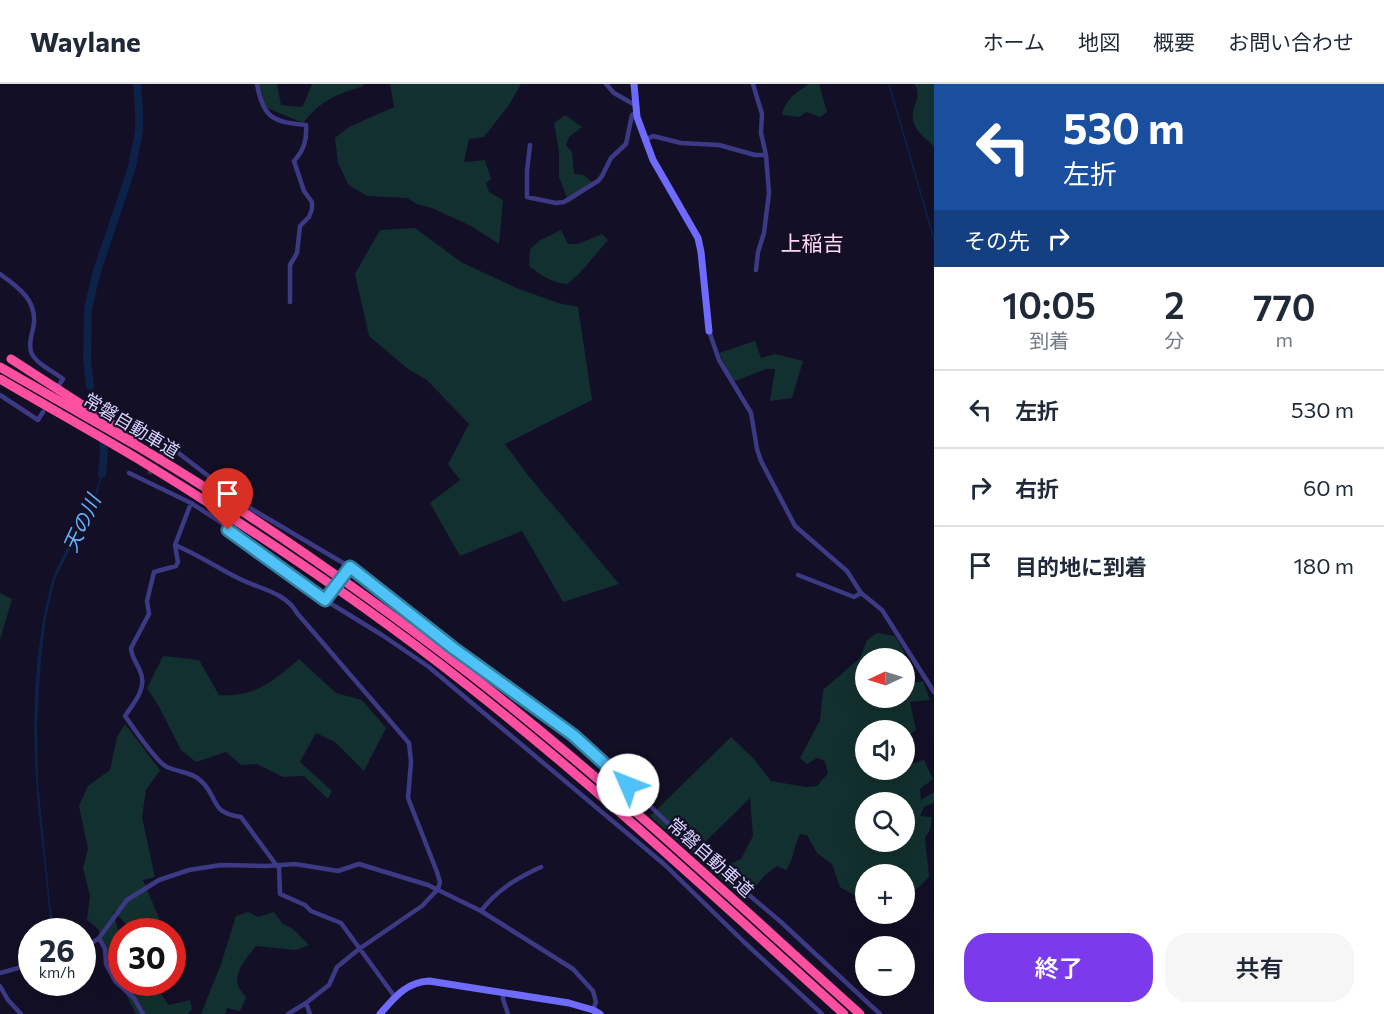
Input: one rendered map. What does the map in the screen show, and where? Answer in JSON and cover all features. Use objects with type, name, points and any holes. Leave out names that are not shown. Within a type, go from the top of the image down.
[{"type":"highway","points":[[11,359],[86,412]]},
{"type":"highway","name":"常磐自動車道","points":[[0,367],[86,412],[163,457],[333,574],[471,675],[638,813],[860,1014]]},
{"type":"highway","name":"常磐自動車道","points":[[0,379],[43,408],[113,444],[257,535],[466,684],[630,820],[844,1014]]},
{"type":"highway","points":[[0,386],[43,408]]},
{"type":"street","points":[[257,84],[260,102],[266,113],[272,118],[285,122],[306,125],[305,143],[301,153],[294,161],[294,166],[304,191],[312,202],[312,209],[309,218],[300,226],[297,253],[290,265],[290,302]]},
{"type":"street","points":[[606,84],[635,109]]},
{"type":"street","points":[[634,84],[635,109],[645,140],[659,173],[698,238],[709,331],[722,366],[751,413],[757,449],[762,461],[795,526],[847,571],[861,593],[886,615],[934,692]]},
{"type":"street","points":[[753,84],[762,114],[761,133],[766,155],[769,193],[756,270]]},
{"type":"street","points":[[530,145],[526,171],[527,197],[556,203],[564,202],[602,176],[611,158],[626,144],[635,109]]},
{"type":"street","points":[[645,140],[653,136],[681,143],[719,145],[766,155]]},
{"type":"street","points":[[0,274],[20,288],[29,300],[34,313],[30,343],[32,354],[63,379],[59,385]]},
{"type":"street","points":[[0,395],[38,420],[43,408]]},
{"type":"street","points":[[159,438],[250,508],[349,568],[600,758],[640,801],[774,916],[877,1012]]},
{"type":"street","points":[[163,457],[167,445]]},
{"type":"street","points":[[129,473],[191,503],[216,519],[326,599],[429,667],[510,732],[665,865],[822,1014]]},
{"type":"street","points":[[145,481],[149,474]]},
{"type":"street","points":[[191,503],[175,545],[178,562],[176,566],[154,572],[147,601],[149,614],[130,648],[143,675],[143,684],[125,716],[164,766],[201,781],[219,810],[241,817],[278,866],[280,894],[305,905],[311,911],[341,923],[395,997]]},
{"type":"street","points":[[175,545],[293,605],[297,613],[409,743],[411,762],[408,798],[437,872],[440,882],[438,889],[422,906],[337,967],[329,984],[288,1014]]},
{"type":"street","points":[[326,599],[349,568]]},
{"type":"street","points":[[798,575],[854,597],[861,593]]},
{"type":"street","points":[[524,709],[528,702]]},
{"type":"street","points":[[617,826],[622,822]]},
{"type":"street","points":[[96,940],[127,900],[159,880],[189,870],[221,865],[295,864],[338,871],[358,864],[438,889],[481,911],[573,969],[593,991],[596,1002],[596,1012],[569,1003],[429,981],[415,982],[402,990],[380,1014]]},
{"type":"street","points":[[481,911],[489,900],[506,886],[541,867]]},
{"type":"street","points":[[99,938],[105,949],[106,964],[115,981],[135,998],[143,1014]]},
{"type":"street","points":[[0,973],[18,968]]},
{"type":"street","points":[[0,986],[8,1000],[21,1014]]},
{"type":"street","points":[[503,992],[502,999],[508,1014]]},
{"type":"street","points":[[306,1003],[310,1014]]},
{"type":"street","points":[[870,1014],[877,1012]]},
{"type":"green space","points":[[258,84],[277,84],[281,105],[300,107],[303,106],[312,84],[364,84],[323,104],[303,123],[265,107]]},
{"type":"green space","points":[[390,84],[521,84],[509,105],[484,137],[469,139],[464,162],[485,160],[491,179],[486,183],[489,192],[503,200],[499,244],[471,226],[407,198],[367,196],[348,184],[338,163],[335,138],[349,127],[394,107]]},
{"type":"green space","points":[[809,84],[819,84],[827,112],[820,117],[806,112],[799,117],[782,115],[789,100]]},
{"type":"green space","points":[[914,84],[934,84],[934,146],[921,135],[914,124],[913,111],[918,93]]},
{"type":"green space","points":[[565,115],[582,127],[569,137],[566,145],[572,152],[574,174],[584,175],[594,184],[569,203],[559,177],[559,152],[554,123]]},
{"type":"green space","points":[[415,228],[461,262],[514,287],[558,303],[578,307],[592,400],[505,444],[527,474],[619,584],[563,602],[522,531],[460,556],[430,503],[460,480],[448,464],[469,424],[427,380],[408,369],[369,336],[355,274],[380,230]]},
{"type":"green space","points":[[561,230],[568,244],[578,244],[602,234],[608,240],[579,274],[567,284],[552,280],[529,266],[530,249],[539,241]]},
{"type":"green space","points":[[755,341],[761,358],[775,354],[803,361],[792,398],[770,401],[775,369],[766,369],[733,382],[719,353]]},
{"type":"green space","points":[[0,593],[12,599],[0,640]]},
{"type":"green space","points":[[877,633],[895,636],[902,648],[864,648],[867,640]]},
{"type":"green space","points":[[163,656],[199,660],[219,695],[253,691],[280,675],[299,659],[336,693],[362,700],[386,728],[364,771],[335,742],[316,733],[300,762],[332,791],[328,799],[304,776],[283,777],[257,764],[241,765],[226,752],[196,762],[181,750],[147,688]]},
{"type":"green space","points":[[855,662],[855,708],[911,708],[914,720],[855,720],[855,780],[915,780],[915,763],[924,760],[933,779],[920,789],[921,800],[934,792],[934,803],[924,807],[920,816],[932,817],[930,830],[925,838],[929,877],[915,890],[915,864],[855,864],[855,895],[840,887],[832,864],[817,853],[807,835],[800,834],[786,870],[777,866],[764,876],[745,900],[713,872],[741,859],[753,836],[750,798],[691,853],[650,816],[731,737],[754,759],[771,781],[806,787],[817,786],[828,773],[825,761],[817,758],[807,764],[800,758],[820,720],[823,690]]},
{"type":"green space","points":[[923,681],[930,700],[915,702],[915,683]]},
{"type":"green space","points":[[125,724],[160,770],[146,790],[142,817],[155,877],[143,880],[159,918],[120,918],[113,911],[115,918],[108,918],[108,957],[96,927],[96,918],[87,918],[90,896],[83,868],[88,849],[79,806],[88,786],[110,770],[117,737]]},
{"type":"green space","points":[[248,912],[258,917],[274,912],[283,924],[293,929],[309,945],[296,950],[256,946],[242,964],[238,974],[239,988],[246,998],[240,1011],[227,1008],[225,1014],[201,1014],[221,964],[236,916]]},
{"type":"green space","points":[[127,996],[162,996],[169,1005],[190,1000],[192,1009],[188,1014],[136,1014]]},
{"type":"water","points":[[102,463],[105,463],[96,500],[55,579],[46,618],[41,659],[37,723],[38,782],[53,918],[50,918],[35,758],[34,723],[38,655],[53,578],[93,499]]},
{"type":"waterway","name":"天の川","points":[[90,386],[87,361],[88,308],[97,271],[132,167],[139,131],[137,84]]},
{"type":"waterway","points":[[889,84],[934,239]]},
{"type":"waterway","name":"天の川","points":[[102,474],[103,442]]},
{"type":"tunnel","points":[[149,474],[163,452]]},
{"type":"district","name":"上稲吉","points":[[812,242]]},
{"type":"route","points":[[228,530],[325,600],[350,567],[453,648],[573,735],[628,785]]}]
